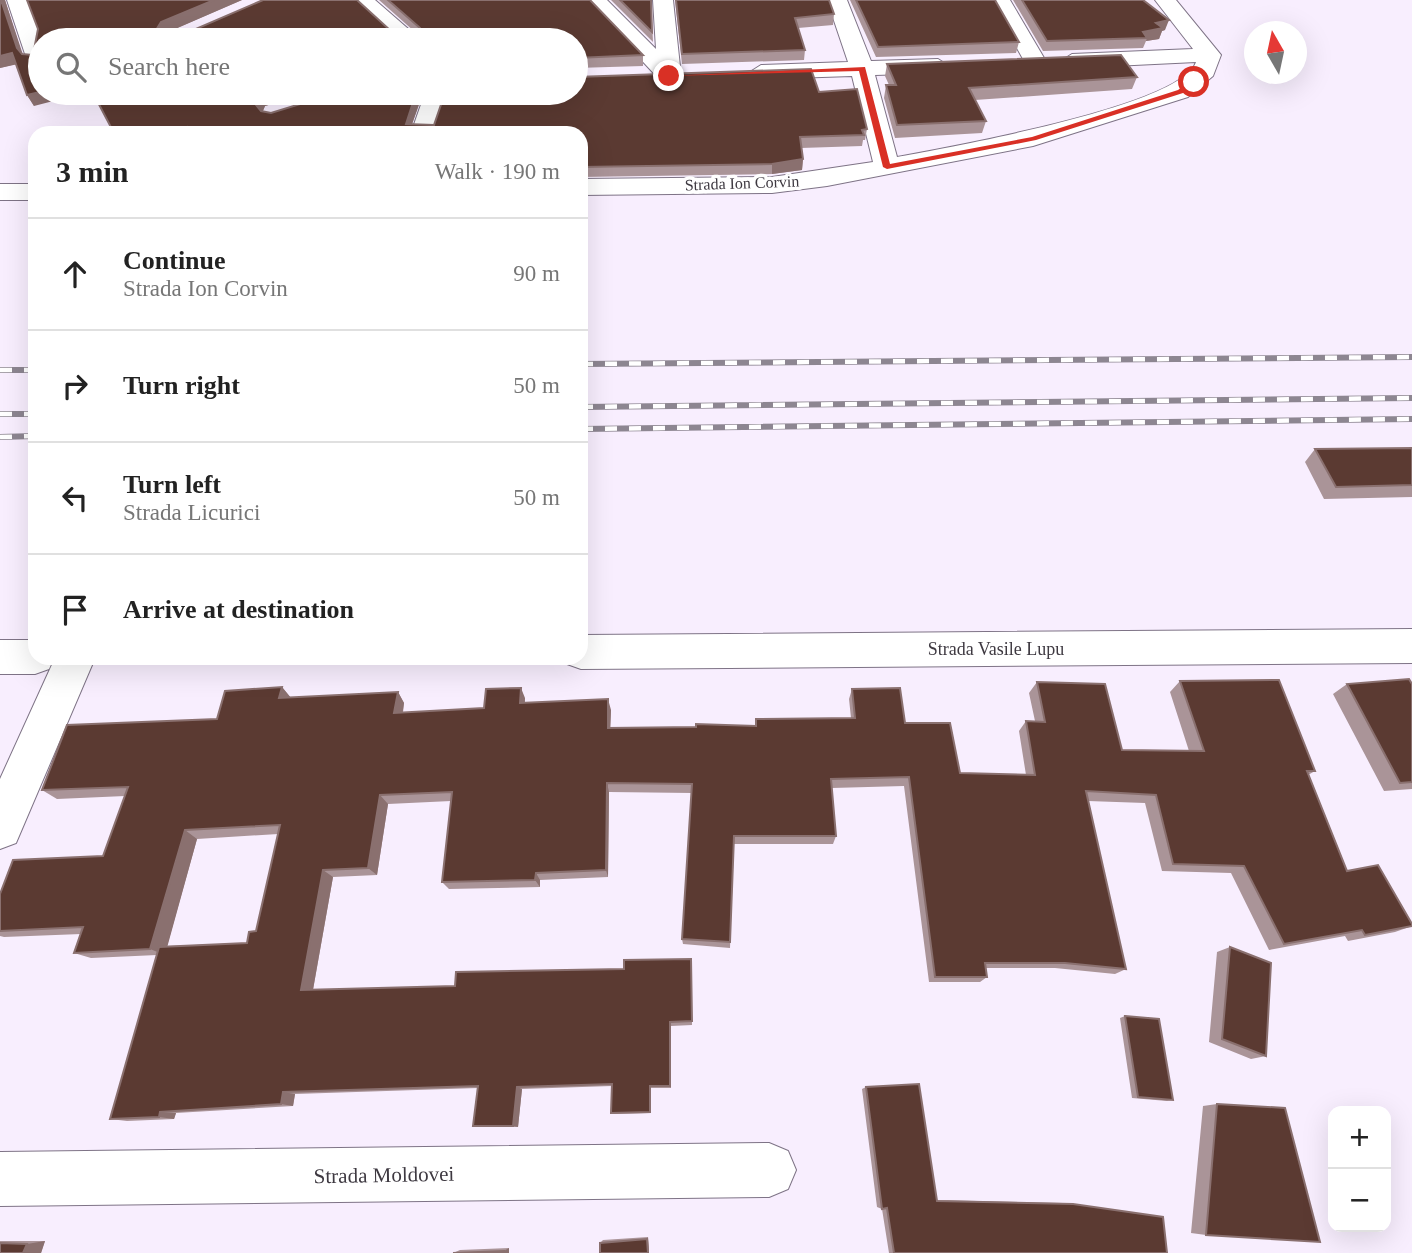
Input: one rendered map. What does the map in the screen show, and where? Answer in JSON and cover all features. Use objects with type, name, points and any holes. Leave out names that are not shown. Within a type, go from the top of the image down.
[{"type":"street","points":[[17,0],[28,31]]},
{"type":"street","points":[[362,0],[396,28]]},
{"type":"street","points":[[595,0],[669,76]]},
{"type":"street","points":[[663,0],[669,76]]},
{"type":"street","points":[[837,0],[862,69],[887,167]]},
{"type":"street","points":[[1000,0],[1036,63]]},
{"type":"street","points":[[1165,0],[1210,55]]},
{"type":"street","points":[[1009,64],[1210,55]]},
{"type":"street","name":"Strada Ion Corvin","points":[[588,187],[772,185],[887,167],[1033,139],[1180,92],[1205,71],[1210,55]]},
{"type":"street","points":[[738,73],[956,65]]},
{"type":"street","points":[[643,76],[697,75]]},
{"type":"street","points":[[425,126],[433,105]]},
{"type":"street","points":[[0,192],[28,192]]},
{"type":"street","name":"Strada Vasile Lupu","points":[[588,652],[1412,646]]},
{"type":"street","points":[[0,657],[28,657]]},
{"type":"street","points":[[0,828],[72,665]]},
{"type":"street","name":"Strada Moldovei","points":[[0,1179],[769,1170]]},
{"type":"building","points":[[1,0],[17,48],[22,54],[28,55],[28,95],[12,53],[0,56]]},
{"type":"building","points":[[27,0],[214,0],[161,22],[157,28],[38,28]]},
{"type":"building","points":[[263,0],[357,0],[388,28],[198,28]]},
{"type":"building","points":[[388,0],[590,0],[643,55],[588,57],[588,28],[420,28]]},
{"type":"building","points":[[620,0],[651,0],[652,32]]},
{"type":"building","points":[[676,0],[829,0],[834,14],[795,18],[805,50],[682,54]]},
{"type":"building","points":[[856,0],[995,0],[1019,42],[878,47]]},
{"type":"building","points":[[1022,0],[1143,0],[1169,20],[1156,23],[1163,28],[1143,32],[1147,38],[1047,41]]},
{"type":"building","points":[[1121,55],[1137,77],[969,88],[986,121],[897,125],[886,85],[896,85],[887,64]]},
{"type":"building","points":[[811,69],[819,92],[857,89],[867,129],[862,130],[864,135],[800,137],[803,159],[772,164],[588,167],[588,126],[110,126],[99,105],[256,105],[261,111],[271,113],[297,105],[412,105],[406,124],[434,125],[441,105],[588,105],[588,77]]},
{"type":"building","points":[[1412,448],[1412,485],[1336,487],[1315,449]]},
{"type":"building","points":[[1409,679],[1412,684],[1412,782],[1400,783],[1347,684]]},
{"type":"building","points":[[1279,680],[1315,771],[1307,771],[1347,871],[1378,865],[1412,926],[1365,935],[1362,930],[1284,944],[1244,866],[1173,864],[1156,795],[1086,791],[1126,969],[1065,963],[985,963],[987,977],[935,977],[909,777],[831,779],[836,836],[734,836],[730,942],[682,939],[692,784],[607,783],[606,870],[536,873],[535,880],[442,882],[452,792],[380,795],[368,868],[323,870],[301,990],[455,986],[456,972],[624,969],[624,960],[691,959],[692,1021],[670,1022],[670,1086],[650,1086],[650,1112],[611,1113],[612,1084],[517,1087],[513,1126],[473,1126],[478,1086],[283,1092],[281,1104],[160,1112],[159,1117],[110,1119],[159,947],[247,943],[249,932],[256,931],[280,825],[185,830],[150,949],[74,953],[83,927],[0,931],[0,894],[13,860],[103,856],[128,787],[42,790],[67,725],[217,719],[225,691],[282,687],[279,698],[398,692],[394,713],[484,708],[486,689],[521,688],[520,703],[608,699],[608,728],[696,727],[696,724],[756,726],[756,719],[855,718],[852,689],[900,688],[905,723],[950,723],[960,773],[1035,775],[1026,721],[1045,722],[1037,682],[1105,684],[1122,750],[1204,751],[1180,681]]},
{"type":"building","points":[[1230,947],[1271,963],[1266,1056],[1222,1039]]},
{"type":"building","points":[[1125,1016],[1159,1019],[1173,1100],[1138,1097]]},
{"type":"building","points":[[919,1084],[937,1201],[1073,1204],[1163,1217],[1167,1253],[894,1253],[887,1208],[882,1209],[866,1087]]},
{"type":"building","points":[[1217,1104],[1285,1108],[1320,1242],[1206,1235]]},
{"type":"building","points":[[647,1239],[648,1253],[600,1253],[600,1243]]},
{"type":"building","points":[[0,1243],[27,1244],[23,1253],[0,1253]]},
{"type":"building","points":[[504,1251],[504,1253],[453,1253]]},
{"type":"railway","points":[[588,364],[1412,357]]},
{"type":"railway","points":[[0,370],[28,370]]},
{"type":"railway","points":[[588,407],[1412,398]]},
{"type":"railway","points":[[0,414],[28,414]]},
{"type":"railway","points":[[588,429],[1412,419]]},
{"type":"railway","points":[[0,437],[28,436]]},
{"type":"route","points":[[669,76],[862,69],[887,167],[1033,139],[1180,92],[1194,82]]}]
